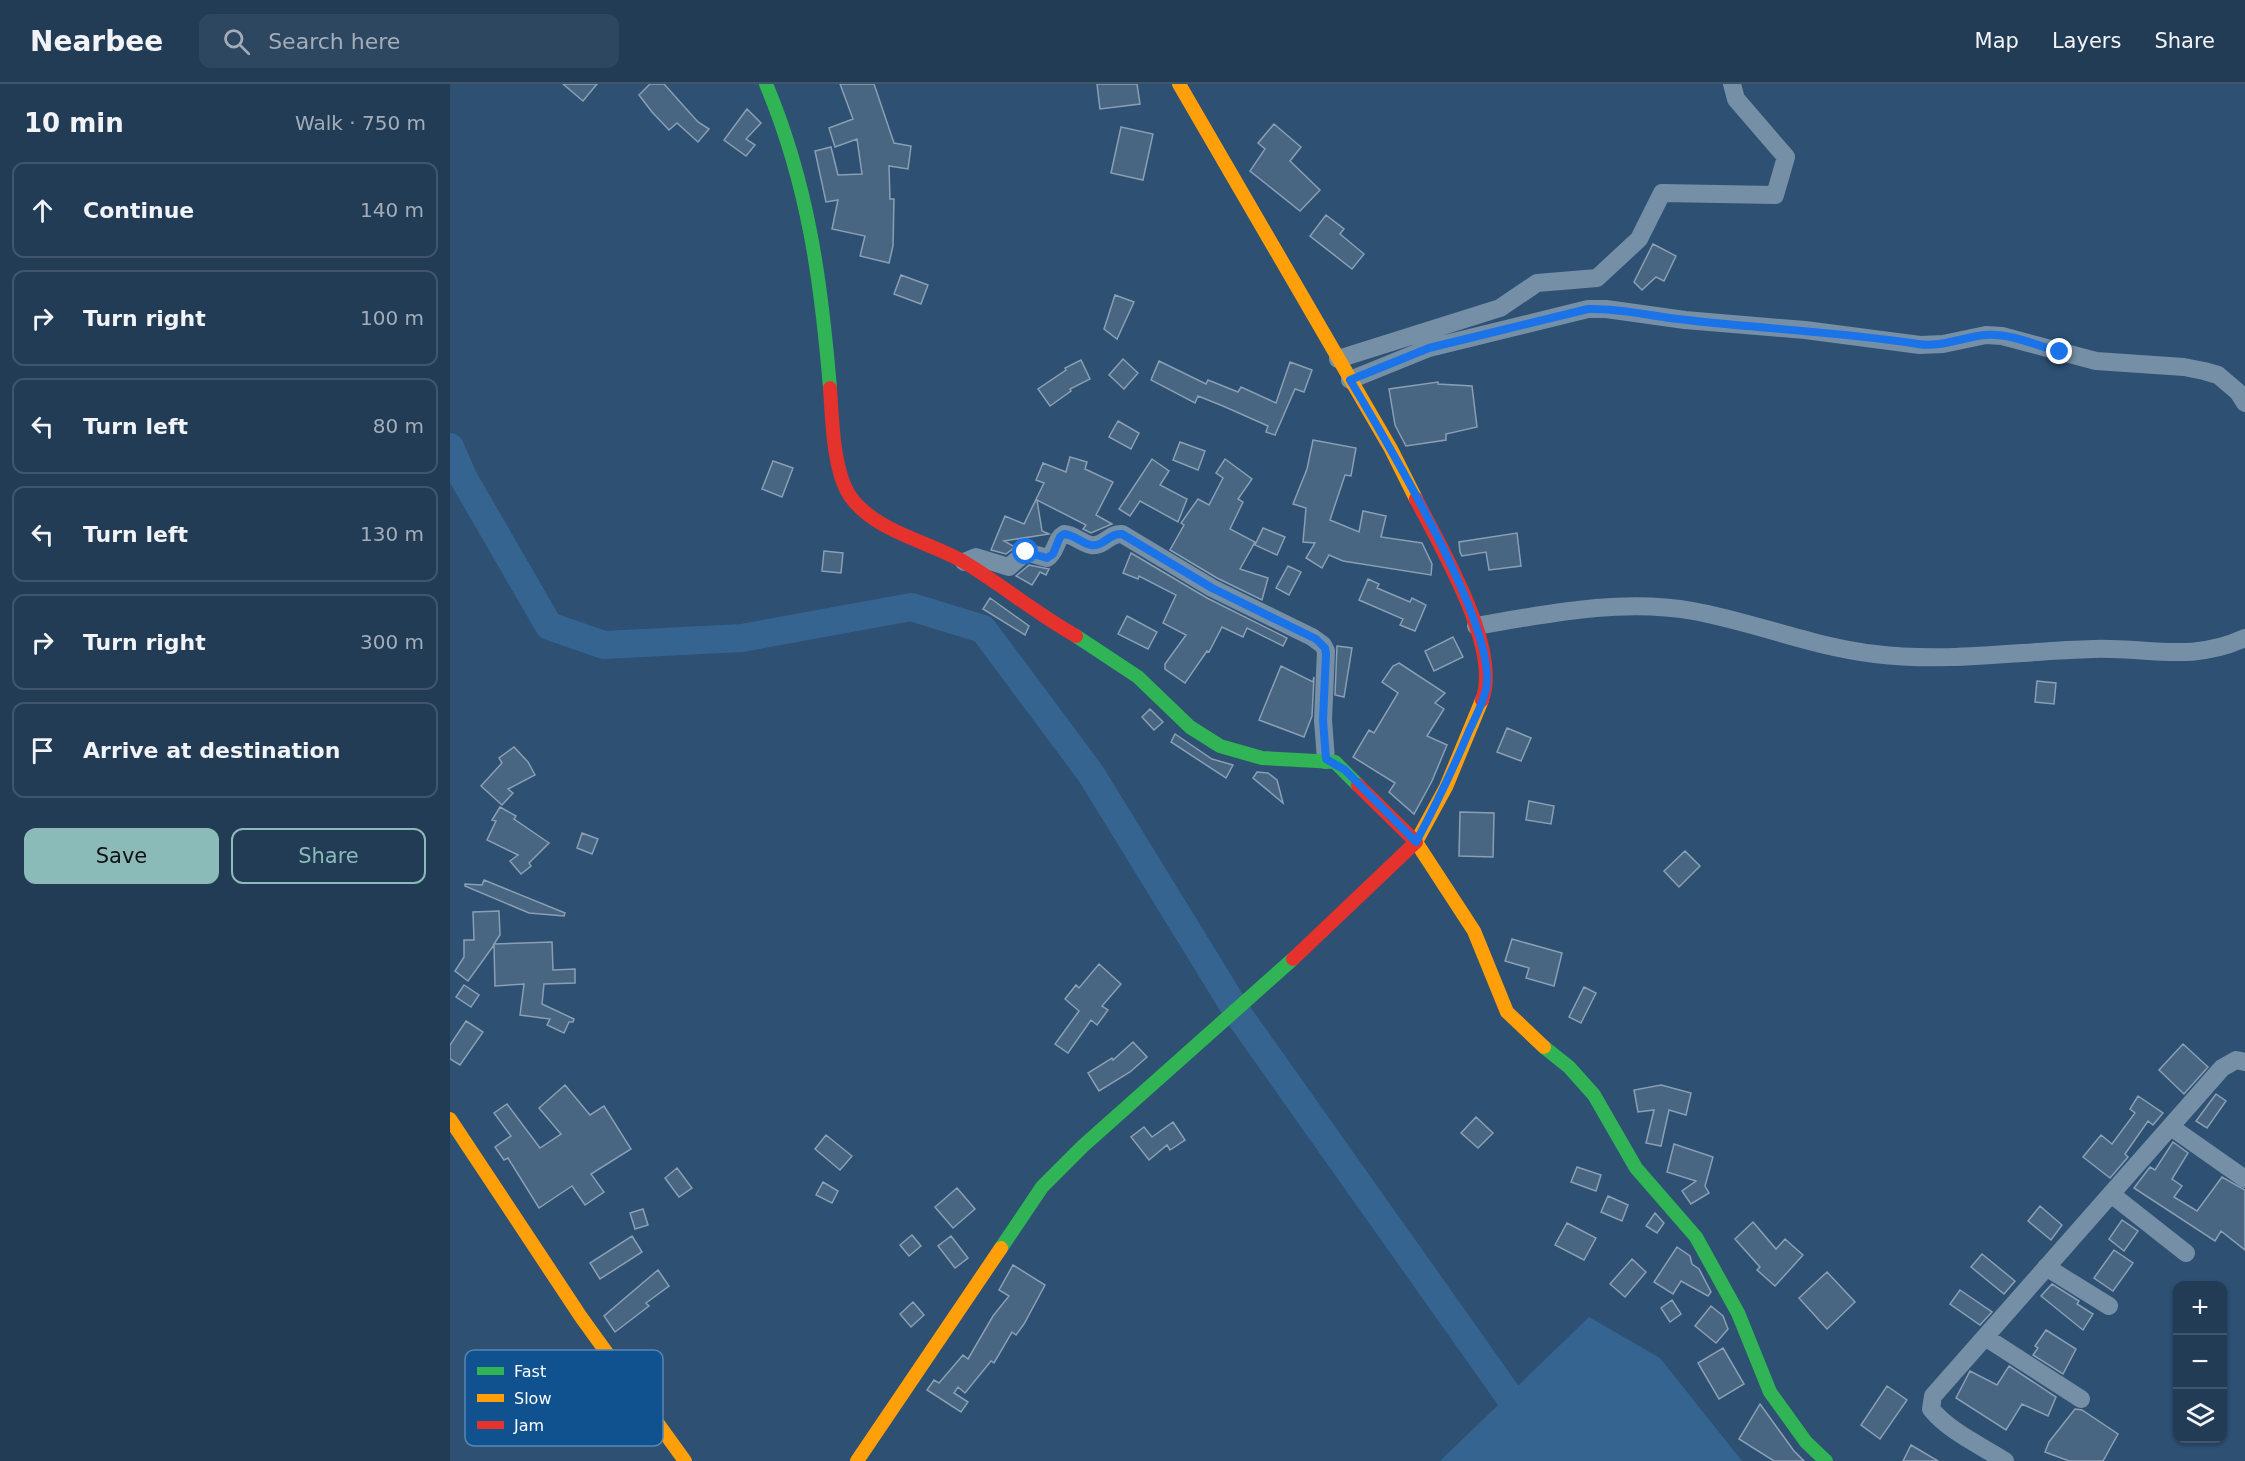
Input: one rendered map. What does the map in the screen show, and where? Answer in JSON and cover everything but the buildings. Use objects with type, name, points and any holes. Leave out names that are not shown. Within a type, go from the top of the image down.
[{"type":"main road","points":[[766,84],[796,157],[813,224],[819,261],[832,433],[842,478],[849,495],[871,517],[964,562],[1041,616],[1090,644],[1138,677],[1190,727],[1220,746],[1262,758],[1326,759],[1345,770],[1416,842],[1474,931],[1508,1012],[1527,1033],[1569,1067],[1594,1095],[1635,1168],[1696,1237],[1712,1262],[1738,1313],[1770,1392],[1798,1433],[1826,1461]]},
{"type":"main road","points":[[857,1461],[1035,1196],[1083,1146],[1335,922],[1416,842],[1446,787],[1486,689],[1484,652],[1459,582],[1391,449],[1218,147],[1179,84]]},
{"type":"main road","points":[[450,1119],[605,1350]]},
{"type":"main road","points":[[663,1431],[685,1461]]},
{"type":"street","points":[[1338,359],[1500,308],[1537,283],[1597,278],[1639,239],[1662,193],[1775,195],[1786,157],[1736,99],[1732,84]]},
{"type":"street","points":[[1350,380],[1429,348],[1465,338],[1570,312],[1606,309],[1685,320],[1804,330],[1920,345],[1943,344],[1986,335],[2002,336],[2096,361],[2184,367],[2211,373],[2218,375],[2238,393],[2245,403]]},
{"type":"street","points":[[964,562],[976,556],[1009,567],[1026,552],[1044,559],[1050,557],[1060,537],[1064,534],[1094,545],[1102,544],[1112,535],[1122,534],[1212,588],[1312,637],[1323,645],[1326,651],[1323,720],[1326,759]]},
{"type":"street","points":[[1476,626],[1563,611],[1659,608],[1726,617],[1852,650],[1921,658],[2095,649],[2182,655],[2226,646],[2245,638]]},
{"type":"street","points":[[2005,1461],[1958,1433],[1931,1409],[1933,1396],[2226,1065],[2236,1060],[2245,1062]]},
{"type":"street","points":[[2171,1127],[2245,1179]]},
{"type":"street","points":[[2111,1194],[2186,1252]]},
{"type":"street","points":[[2046,1267],[2109,1306]]},
{"type":"street","points":[[1985,1337],[2081,1399]]},
{"type":"water","points":[[1589,1317],[1660,1358],[1742,1461],[1440,1461]]},
{"type":"waterway","points":[[450,447],[464,479],[549,626],[604,645],[742,638],[911,607],[983,629],[1091,774],[1241,1018],[1508,1395]]},
{"type":"traffic: fast","points":[[766,84],[792,158],[810,233],[822,309],[830,388]]},
{"type":"traffic: fast","points":[[1076,636],[1138,677],[1190,727],[1220,746],[1262,758],[1335,762],[1358,785]]},
{"type":"traffic: fast","points":[[1001,1248],[1042,1187],[1083,1146],[1293,959]]},
{"type":"traffic: fast","points":[[1544,1047],[1569,1067],[1594,1095],[1636,1168],[1696,1237],[1738,1313],[1770,1392],[1806,1442],[1826,1461]]},
{"type":"traffic: slow","points":[[1179,84],[1391,449],[1416,499]]},
{"type":"traffic: slow","points":[[1482,700],[1446,787],[1416,842],[1474,931],[1507,1012],[1544,1047]]},
{"type":"traffic: slow","points":[[450,1119],[605,1350]]},
{"type":"traffic: slow","points":[[857,1461],[1001,1248]]},
{"type":"traffic: slow","points":[[663,1431],[685,1461]]},
{"type":"traffic: jam","points":[[830,388],[834,444],[840,473],[850,496],[861,508],[873,519],[903,535],[964,562],[1076,636]]},
{"type":"traffic: jam","points":[[1416,499],[1453,570],[1476,626],[1484,654],[1486,679],[1482,700]]},
{"type":"traffic: jam","points":[[1293,959],[1416,842],[1358,785]]},
{"type":"route","points":[[1026,552],[1047,558],[1053,554],[1060,537],[1064,534],[1090,545],[1102,544],[1110,536],[1122,534],[1212,588],[1316,639],[1323,645],[1326,654],[1323,694],[1326,759],[1335,762],[1345,770],[1416,842],[1446,787],[1477,714],[1486,689],[1486,662],[1470,607],[1459,582],[1391,449],[1350,380],[1429,348],[1510,326],[1588,309],[1804,330],[1920,345],[1943,344],[1986,335],[2002,336],[2060,352]]}]
